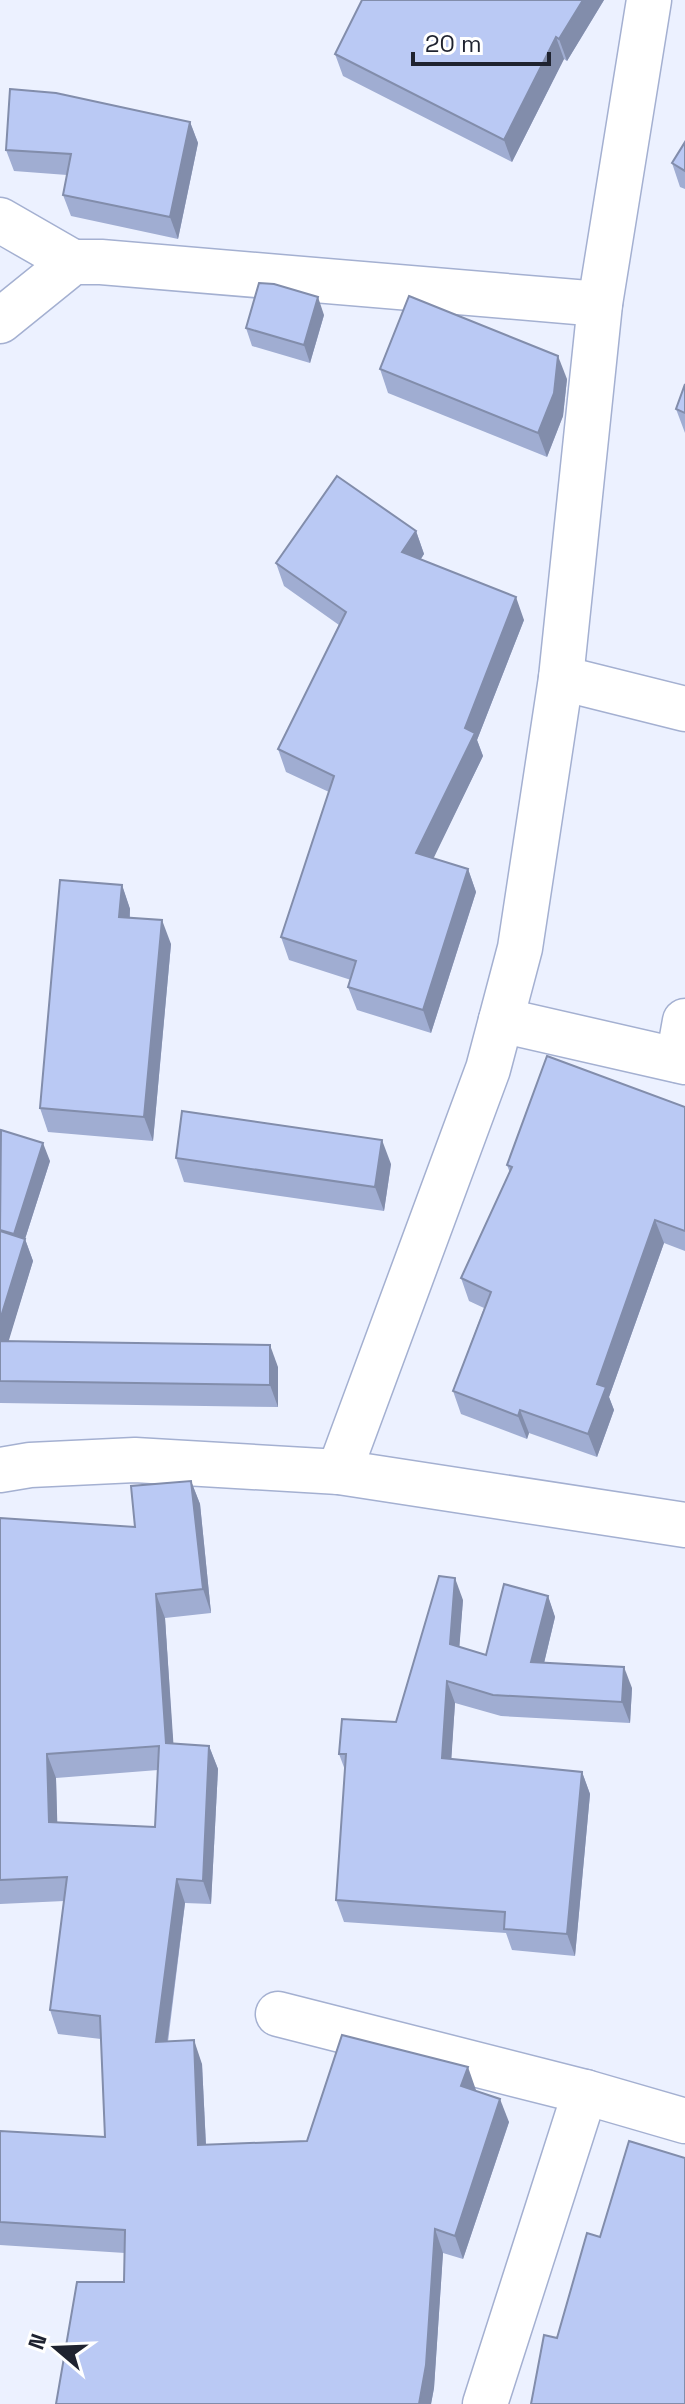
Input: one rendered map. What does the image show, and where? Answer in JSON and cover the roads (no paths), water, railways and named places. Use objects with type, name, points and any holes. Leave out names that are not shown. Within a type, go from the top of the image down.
[{"type":"street","points":[[339,1472],[488,1069],[520,948],[561,678],[600,304],[649,0]]},
{"type":"street","points":[[0,220],[73,262],[117,263],[600,304]]},
{"type":"street","points":[[0,321],[73,262]]},
{"type":"street","points":[[561,678],[685,709]]},
{"type":"street","points":[[501,1020],[683,1047]]},
{"type":"street","points":[[0,1470],[30,1465],[135,1460],[339,1472],[685,1525]]},
{"type":"street","points":[[278,2014],[585,2092],[685,2121]]},
{"type":"street","points":[[485,2404],[585,2092]]}]
